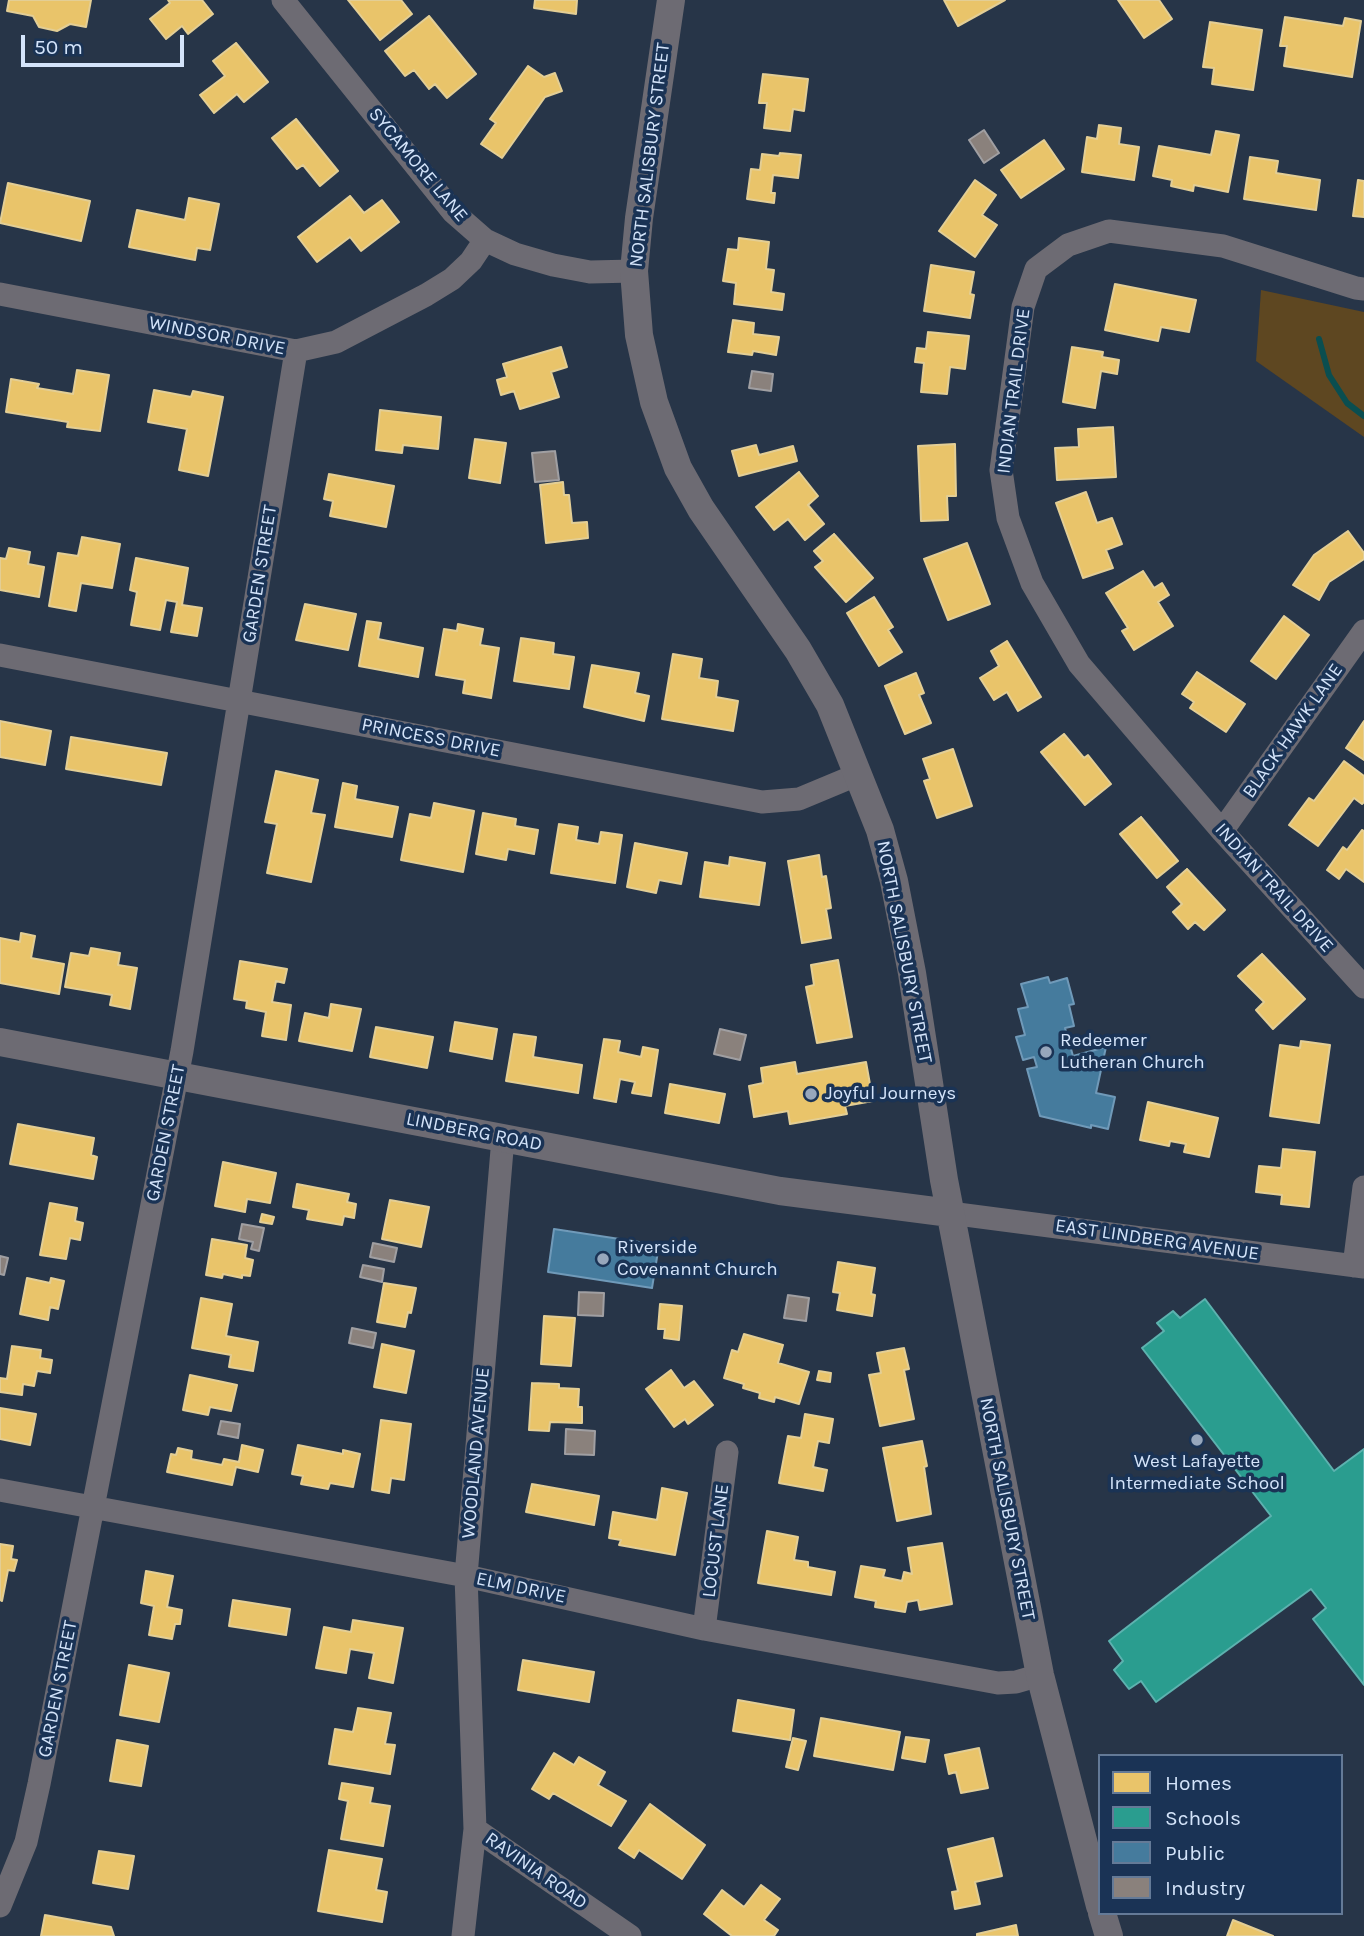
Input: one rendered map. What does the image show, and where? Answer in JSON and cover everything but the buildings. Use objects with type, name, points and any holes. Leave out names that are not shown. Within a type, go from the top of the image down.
[{"type":"street","name":"SYCAMORE LANE","points":[[283,0],[453,212],[485,240],[515,254],[553,265],[590,272],[634,271]]},
{"type":"street","name":"NORTH SALISBURY STREET","points":[[671,0],[639,218],[634,271],[639,335],[654,402],[678,468],[701,509],[798,650],[830,705],[880,830],[894,881],[912,973],[950,1213],[1040,1675],[1098,1898]]},
{"type":"street","name":"INDIAN TRAIL DRIVE","points":[[1364,289],[1223,246],[1109,231],[1068,245],[1036,269],[1023,307],[1002,470],[1008,518],[1032,583],[1079,664],[1222,831],[1364,987]]},
{"type":"street","name":"WINDSOR DRIVE","points":[[0,294],[296,351],[336,342],[426,295],[452,279],[471,261],[485,240]]},
{"type":"street","name":"GARDEN STREET","points":[[0,1906],[26,1842],[177,1077],[296,351]]},
{"type":"street","name":"BLACK HAWK LANE","points":[[1222,831],[1364,631]]},
{"type":"street","name":"PRINCESS DRIVE","points":[[0,655],[762,802],[799,799],[859,774]]},
{"type":"street","name":"LINDBERG ROAD","points":[[0,1042],[780,1191],[950,1213]]},
{"type":"street","name":"WOODLAND AVENUE","points":[[463,1936],[475,1829],[466,1576],[503,1138]]},
{"type":"street","points":[[1359,1267],[1364,1187]]},
{"type":"street","name":"EAST LINDBERG AVENUE","points":[[950,1213],[1359,1267]]},
{"type":"street","name":"LOCUST LANE","points":[[704,1629],[727,1452]]},
{"type":"street","name":"ELM DRIVE","points":[[0,1490],[466,1576],[704,1629],[998,1683],[1016,1682],[1040,1675]]},
{"type":"street","name":"RAVINIA ROAD","points":[[475,1829],[630,1936]]},
{"type":"street","points":[[1103,1915],[1109,1936]]},
{"type":"shaded area","points":[[1261,290],[1364,312],[1364,437],[1256,361]]},
{"type":"waterway","points":[[1319,339],[1329,375],[1347,403],[1364,416]]},
{"type":"place","name":"Redeemer Lutheran Church","points":[[1046,1052]]},
{"type":"place","name":"Joyful Journeys","points":[[811,1094]]},
{"type":"place","name":"Riverside Covenannt Church","points":[[603,1259]]},
{"type":"place","name":"West Lafayette Intermediate School","points":[[1197,1440]]}]
